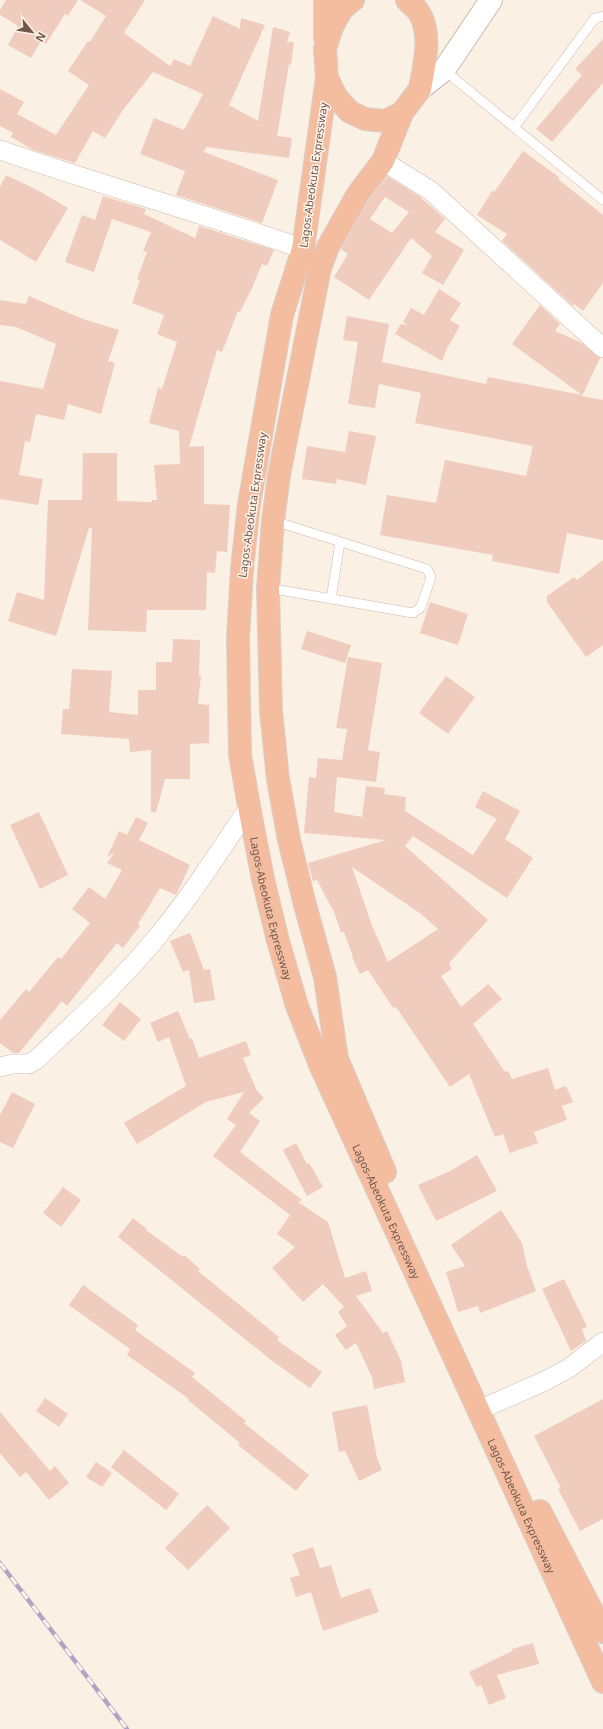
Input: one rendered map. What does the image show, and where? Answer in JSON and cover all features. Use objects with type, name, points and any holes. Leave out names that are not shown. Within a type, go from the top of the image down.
[{"type":"highway","points":[[325,0],[325,49],[327,78],[337,98],[350,112],[365,119],[385,120],[402,113]]},
{"type":"highway","points":[[325,49],[332,27],[342,9],[353,0]]},
{"type":"highway","points":[[407,0],[418,12],[425,28],[426,53],[420,89]]},
{"type":"highway","name":"Lagos-Abeokuta Expressway","points":[[327,78],[303,249],[282,315],[251,497],[242,569],[238,638],[238,699],[240,755],[249,808],[263,879],[278,941],[298,1006],[320,1067],[603,1682]]},
{"type":"highway","name":"Lagos-Abeokuta Expressway","points":[[420,89],[402,113],[383,161],[358,194],[328,247],[320,268],[279,475],[273,521],[268,588],[271,711],[278,779],[289,840],[304,905],[325,977],[337,1059],[486,1408],[603,1632]]},
{"type":"main road","points":[[420,89],[444,70],[491,0]]},
{"type":"street","points":[[0,150],[63,172],[202,214],[303,249]]},
{"type":"street","points":[[383,161],[431,191],[603,348]]},
{"type":"street","points":[[0,1067],[13,1064],[29,1064],[109,990],[162,931],[203,877],[249,808]]},
{"type":"street","points":[[486,1408],[547,1380],[569,1368],[603,1342]]},
{"type":"lane","points":[[515,126],[595,18],[603,16]]},
{"type":"lane","points":[[444,70],[515,126],[603,200]]},
{"type":"lane","points":[[268,588],[413,613],[421,607],[431,577],[426,568],[273,521]]},
{"type":"lane","points":[[331,599],[340,542]]},
{"type":"building","points":[[6,0],[78,0],[68,16],[65,14],[46,44],[41,41],[31,58],[8,45],[18,26],[0,15],[0,10]]},
{"type":"building","points":[[80,0],[145,0],[124,33],[170,66],[174,59],[190,66],[213,16],[240,29],[241,18],[265,25],[229,105],[258,121],[273,27],[290,32],[287,42],[294,42],[277,136],[292,138],[289,158],[206,147],[204,152],[278,180],[262,223],[176,195],[185,171],[140,154],[154,118],[184,130],[203,94],[153,72],[123,110],[105,138],[93,131],[75,163],[33,150],[11,137],[13,133],[0,126],[0,89],[24,102],[17,114],[56,135],[89,85],[68,71],[88,41],[90,42],[106,16]]},
{"type":"building","points":[[603,39],[603,83],[552,142],[536,129],[582,75],[575,69]]},
{"type":"building","points":[[523,151],[559,177],[558,179],[603,215],[603,283],[583,311],[574,304],[573,306],[502,241],[507,234],[477,215],[492,191],[494,192]]},
{"type":"building","points":[[6,175],[39,191],[68,208],[36,262],[0,240],[0,187]]},
{"type":"building","points":[[387,176],[419,196],[445,219],[435,232],[464,250],[443,285],[422,273],[432,256],[411,238],[369,300],[334,277],[348,254],[341,249],[368,201]],"holes":[[[385,197],[409,212],[392,233],[370,219]]]},
{"type":"building","points":[[103,196],[146,209],[144,214],[195,238],[199,226],[274,250],[267,266],[262,264],[240,312],[238,311],[222,352],[217,350],[189,447],[204,446],[204,504],[230,505],[227,552],[217,551],[215,573],[207,572],[206,610],[147,610],[146,632],[88,630],[92,528],[89,528],[56,636],[8,621],[17,592],[44,600],[48,500],[82,500],[83,453],[117,453],[117,501],[152,502],[152,500],[157,500],[154,465],[180,464],[179,431],[149,423],[158,388],[162,389],[177,342],[157,334],[164,315],[132,303],[140,280],[137,279],[147,252],[143,251],[151,232],[112,219],[94,272],[65,262],[82,215],[95,220]]},
{"type":"building","points":[[439,289],[461,303],[450,320],[460,326],[447,348],[442,361],[395,334],[401,324],[408,325],[403,322],[411,308],[424,315]]},
{"type":"building","points":[[29,296],[83,319],[119,330],[108,361],[115,363],[101,414],[68,404],[64,420],[36,414],[30,442],[25,441],[19,475],[43,479],[38,505],[0,499],[0,381],[43,389],[56,344],[16,327],[0,325],[0,300],[26,304]]},
{"type":"building","points":[[540,305],[560,324],[555,331],[580,342],[600,358],[582,396],[603,400],[603,540],[567,533],[559,574],[492,561],[493,555],[380,535],[387,495],[436,503],[445,460],[526,476],[533,446],[415,423],[421,393],[379,384],[375,408],[348,404],[358,342],[343,340],[347,316],[389,324],[382,362],[486,384],[488,377],[582,395],[512,344]]},
{"type":"building","points":[[349,431],[376,436],[366,485],[337,479],[336,484],[302,479],[307,446],[345,452]]},
{"type":"building","points":[[603,560],[603,645],[586,657],[547,602],[547,596],[574,577],[577,580]]},
{"type":"building","points":[[430,602],[468,614],[458,645],[420,633]]},
{"type":"building","points":[[307,631],[351,645],[345,663],[301,649]]},
{"type":"building","points":[[173,639],[200,640],[199,676],[201,676],[198,704],[209,705],[209,743],[190,744],[190,779],[165,779],[156,812],[151,812],[151,750],[130,752],[129,739],[61,734],[63,709],[69,709],[72,669],[112,671],[109,712],[138,715],[138,690],[156,690],[156,662],[172,662]]},
{"type":"building","points":[[348,657],[382,663],[368,750],[380,752],[376,782],[337,777],[334,812],[362,817],[366,786],[385,788],[384,794],[406,797],[405,811],[473,855],[497,819],[475,807],[483,791],[520,811],[505,839],[533,858],[507,898],[413,836],[405,846],[488,920],[449,963],[452,969],[441,976],[461,1007],[488,984],[502,999],[473,1024],[505,1072],[508,1071],[512,1079],[548,1068],[555,1090],[566,1086],[573,1102],[562,1106],[567,1120],[534,1132],[538,1143],[510,1153],[503,1134],[495,1137],[469,1074],[450,1087],[396,1007],[393,1008],[368,970],[360,974],[352,957],[344,932],[341,932],[334,912],[317,880],[313,881],[308,863],[386,840],[304,833],[309,777],[316,778],[318,758],[342,760],[347,729],[336,728]],"holes":[[[352,867],[421,914],[438,929],[388,962],[371,923]]]},
{"type":"building","points":[[446,676],[475,697],[448,734],[419,713]]},
{"type":"building","points":[[39,812],[68,875],[40,889],[10,825]]},
{"type":"building","points":[[136,817],[148,823],[139,840],[190,865],[176,895],[160,888],[138,924],[140,926],[123,948],[117,943],[67,1006],[62,1001],[19,1053],[13,1053],[0,1043],[0,1020],[26,989],[29,992],[58,957],[61,959],[90,923],[72,909],[89,887],[105,899],[122,870],[107,863],[115,852],[107,857],[119,831],[127,835]]},
{"type":"building","points":[[190,933],[204,970],[210,969],[215,1000],[194,1003],[189,970],[183,972],[170,941]]},
{"type":"building","points":[[120,1002],[141,1019],[124,1041],[102,1025]]},
{"type":"building","points":[[178,1011],[190,1039],[192,1038],[199,1058],[246,1041],[251,1055],[243,1058],[257,1091],[264,1098],[249,1113],[260,1121],[240,1152],[302,1200],[298,1202],[328,1222],[345,1278],[366,1271],[372,1291],[356,1296],[383,1333],[387,1331],[401,1361],[405,1382],[374,1389],[372,1377],[356,1343],[346,1350],[335,1335],[347,1326],[338,1312],[344,1307],[323,1284],[303,1302],[272,1268],[295,1247],[277,1234],[290,1215],[213,1156],[236,1125],[227,1119],[244,1092],[206,1102],[137,1144],[124,1123],[186,1086],[169,1037],[158,1042],[150,1023]]},
{"type":"building","points":[[12,1092],[35,1104],[13,1148],[0,1142],[0,1115]]},
{"type":"building","points":[[296,1143],[307,1164],[309,1163],[323,1187],[307,1196],[283,1150]]},
{"type":"building","points":[[477,1155],[497,1191],[436,1221],[418,1185],[450,1171]]},
{"type":"building","points":[[63,1187],[81,1200],[61,1227],[43,1213]]},
{"type":"building","points":[[501,1210],[522,1243],[527,1266],[536,1291],[480,1313],[478,1306],[458,1312],[446,1272],[465,1266],[451,1245]]},
{"type":"building","points":[[133,1218],[147,1229],[146,1230],[183,1257],[184,1255],[200,1269],[198,1271],[279,1337],[277,1340],[322,1372],[310,1388],[271,1360],[118,1237]]},
{"type":"building","points":[[564,1279],[587,1327],[582,1329],[586,1341],[571,1351],[542,1289]]},
{"type":"building","points":[[83,1285],[138,1325],[135,1330],[195,1373],[192,1377],[246,1421],[244,1423],[309,1475],[296,1491],[238,1445],[240,1443],[188,1400],[189,1399],[127,1355],[130,1349],[69,1305]]},
{"type":"building","points":[[45,1398],[68,1414],[59,1427],[36,1411]]},
{"type":"building","points":[[603,1399],[603,1519],[580,1531],[558,1489],[561,1488],[534,1436]]},
{"type":"building","points":[[367,1405],[377,1458],[382,1470],[359,1481],[345,1451],[339,1452],[332,1412]]},
{"type":"building","points":[[0,1412],[50,1471],[55,1466],[69,1483],[49,1500],[26,1472],[20,1477],[0,1453]]},
{"type":"building","points":[[124,1450],[179,1494],[166,1510],[111,1467]]},
{"type":"building","points":[[96,1462],[112,1473],[102,1487],[86,1477]]},
{"type":"building","points":[[207,1505],[230,1528],[188,1570],[165,1548]]},
{"type":"building","points":[[313,1547],[320,1568],[331,1565],[341,1598],[370,1588],[379,1612],[323,1631],[311,1592],[296,1597],[290,1578],[300,1575],[292,1554]]},
{"type":"building","points":[[533,1643],[539,1664],[497,1675],[506,1698],[489,1705],[481,1685],[477,1687],[469,1672],[512,1651],[512,1649]]},
{"type":"railway","points":[[0,1563],[127,1729]]}]
